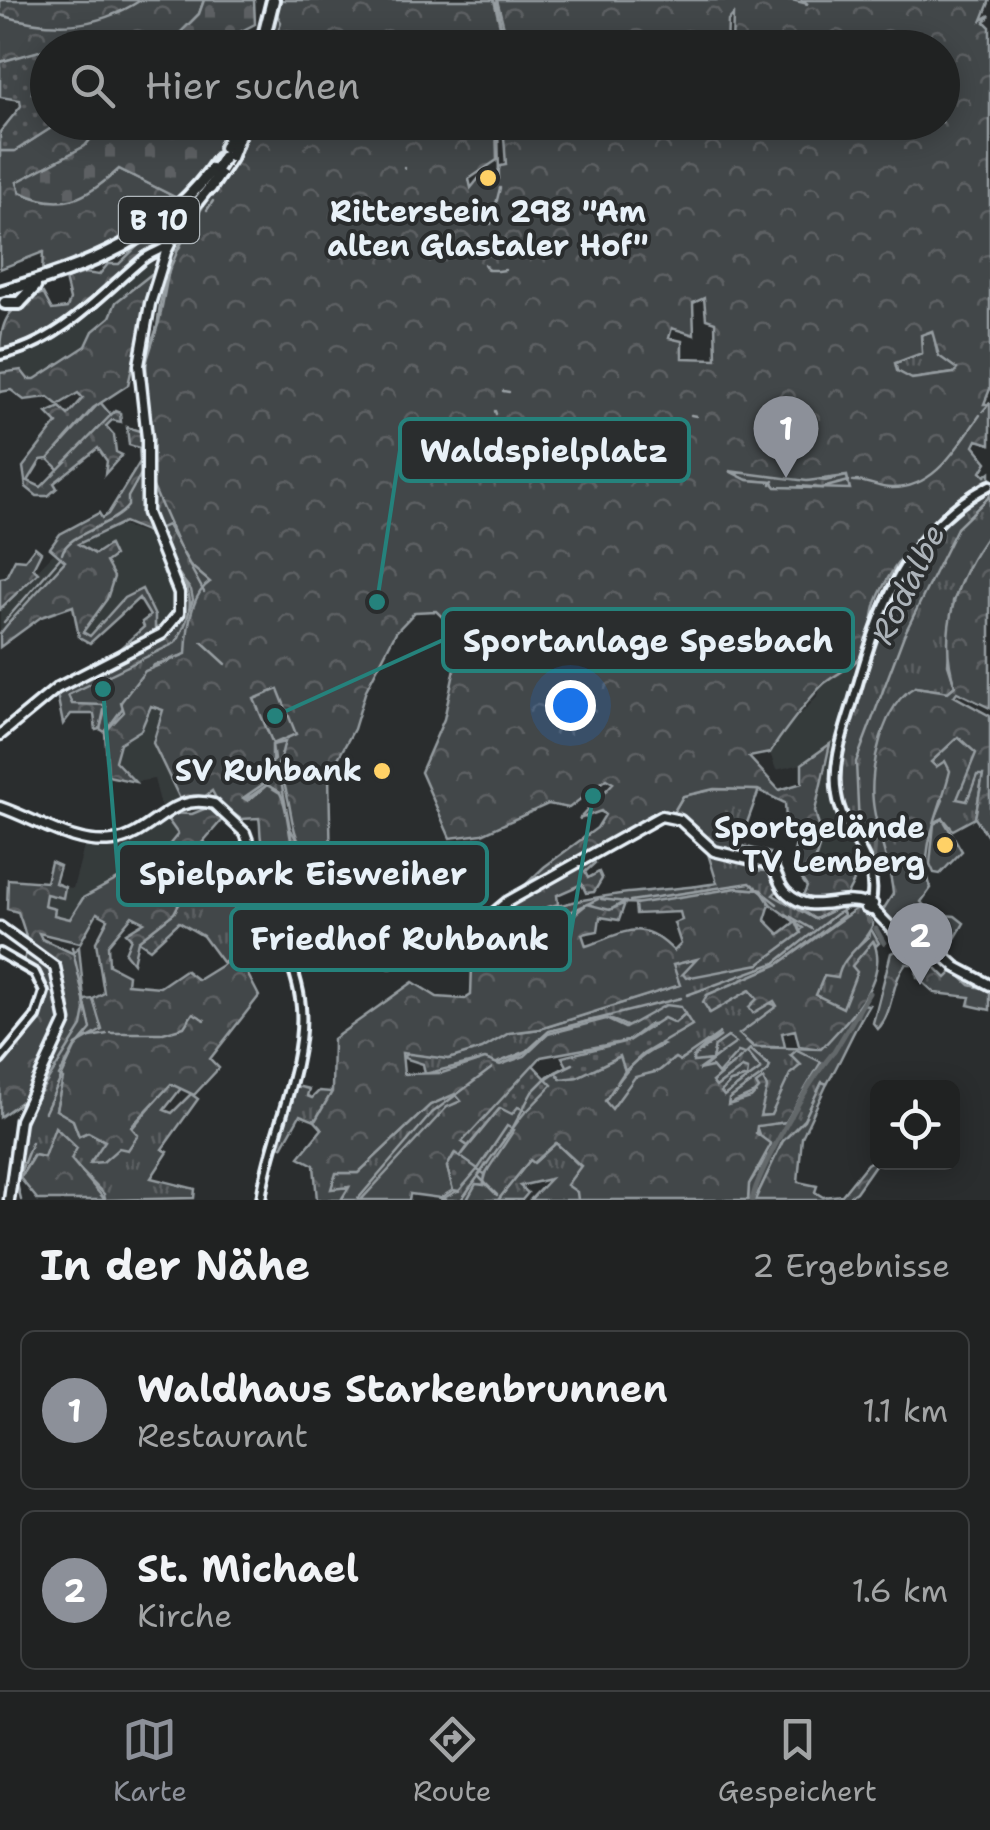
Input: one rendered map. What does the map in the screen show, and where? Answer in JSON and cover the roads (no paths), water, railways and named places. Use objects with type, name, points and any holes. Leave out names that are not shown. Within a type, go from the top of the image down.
[{"type":"highway","points":[[265,30],[272,2]]},
{"type":"highway","name":"B 10","points":[[3,294],[89,269],[122,251],[189,199],[221,158],[230,140]]},
{"type":"highway","points":[[210,188],[230,158],[234,140]]},
{"type":"highway","name":"B 10","points":[[3,294],[80,269],[114,253],[174,208],[221,158]]},
{"type":"highway","points":[[3,294],[17,294],[19,303],[40,284]]},
{"type":"main road","points":[[0,734],[58,688],[162,634],[179,613],[178,594],[146,513],[146,438],[139,380],[159,254],[210,188]]},
{"type":"main road","points":[[0,807],[74,837],[103,842],[133,835],[182,804],[199,801],[217,805],[235,818],[249,839],[282,935],[387,962],[418,958],[459,940],[507,902],[661,816],[680,820],[714,851],[770,864],[784,890],[807,906],[846,900],[870,905],[896,934],[932,944],[959,969],[990,985]]},
{"type":"main road","points":[[0,927],[48,960],[58,973],[66,1021],[45,1061],[17,1133],[9,1200]]},
{"type":"street","points":[[0,355],[19,350],[68,324],[159,254]]},
{"type":"street","points":[[870,905],[872,870],[843,818],[836,790],[838,759],[849,713],[878,614],[892,583],[954,508],[990,485]]},
{"type":"street","points":[[260,1200],[267,1155],[301,1029],[300,996],[282,935]]},
{"type":"street","points":[[0,953],[37,974],[44,995],[35,1020],[0,1060]]},
{"type":"waterway","points":[[0,15],[37,23],[72,24],[106,17],[141,0]]},
{"type":"waterway","points":[[496,3],[502,30]]},
{"type":"waterway","points":[[275,11],[281,22],[279,30]]},
{"type":"waterway","points":[[144,380],[171,266],[244,140]]},
{"type":"waterway","points":[[498,140],[499,179]]},
{"type":"waterway","points":[[491,224],[500,188]]},
{"type":"waterway","points":[[207,210],[213,201]]},
{"type":"waterway","points":[[484,264],[488,270],[496,270]]},
{"type":"waterway","points":[[498,271],[505,270]]},
{"type":"waterway","points":[[503,391],[509,392]]},
{"type":"waterway","points":[[983,411],[990,403]]},
{"type":"waterway","points":[[147,408],[151,464]]},
{"type":"waterway","points":[[691,415],[696,416]]},
{"type":"waterway","points":[[853,481],[891,488],[920,482],[943,464],[980,415]]},
{"type":"waterway","points":[[62,554],[72,541],[128,506],[128,497],[142,472]]},
{"type":"waterway","points":[[771,484],[774,481]]},
{"type":"waterway","points":[[799,486],[822,488],[849,481]]},
{"type":"waterway","points":[[151,482],[180,548]]},
{"type":"waterway","name":"Rodalbe","points":[[875,839],[859,826],[856,762],[904,635],[957,528],[990,496]]},
{"type":"waterway","points":[[181,550],[204,592]]},
{"type":"waterway","points":[[4,622],[61,557]]},
{"type":"waterway","points":[[202,642],[226,664]]},
{"type":"waterway","name":"Rodalbe","points":[[873,867],[875,839]]},
{"type":"waterway","points":[[630,901],[750,883],[777,904]]},
{"type":"waterway","points":[[478,935],[496,947],[598,899]]},
{"type":"waterway","points":[[601,899],[626,902]]},
{"type":"waterway","points":[[687,995],[775,963],[836,914],[848,908],[861,909]]},
{"type":"waterway","name":"Rodalbe","points":[[863,908],[869,922]]},
{"type":"waterway","points":[[786,914],[812,929]]},
{"type":"waterway","name":"Rodalbe","points":[[876,929],[884,943]]},
{"type":"waterway","points":[[45,1112],[75,1048],[91,1029],[72,947]]},
{"type":"waterway","name":"Rodalbe","points":[[834,1052],[869,993]]},
{"type":"waterway","points":[[497,1063],[527,1051],[549,1031],[681,998]]},
{"type":"waterway","points":[[163,1033],[184,1027],[193,1013],[200,1017]]},
{"type":"waterway","points":[[201,1018],[205,1020]]},
{"type":"waterway","points":[[111,1033],[161,1033]]},
{"type":"waterway","points":[[85,1038],[107,1034]]},
{"type":"waterway","name":"Rodalbe","points":[[752,1200],[786,1124],[832,1054]]},
{"type":"waterway","points":[[497,1195],[478,1176],[512,1129],[532,1092],[548,1076],[573,1064]]},
{"type":"waterway","points":[[357,1200],[432,1113],[492,1068]]},
{"type":"waterway","points":[[18,1178],[32,1142]]},
{"type":"waterway","points":[[461,1200],[477,1178]]},
{"type":"waterway","points":[[17,1183],[21,1200]]},
{"type":"place","name":"Ritterstein 298 \"Am alten Glastaler Hof\"","points":[[488,178]]},
{"type":"place","name":"Waldhaus Starkenbrunnen","points":[[786,478]]},
{"type":"place","name":"Waldspielplatz","points":[[377,602]]},
{"type":"place","name":"Spielpark Eisweiher","points":[[103,689]]},
{"type":"place","name":"Sportanlage Spesbach","points":[[275,716]]},
{"type":"place","name":"SV Ruhbank","points":[[382,771]]},
{"type":"place","name":"Friedhof Ruhbank","points":[[593,796]]},
{"type":"place","name":"Sportgelände TV Lemberg","points":[[945,845]]},
{"type":"place","name":"St. Michael","points":[[920,985]]}]
